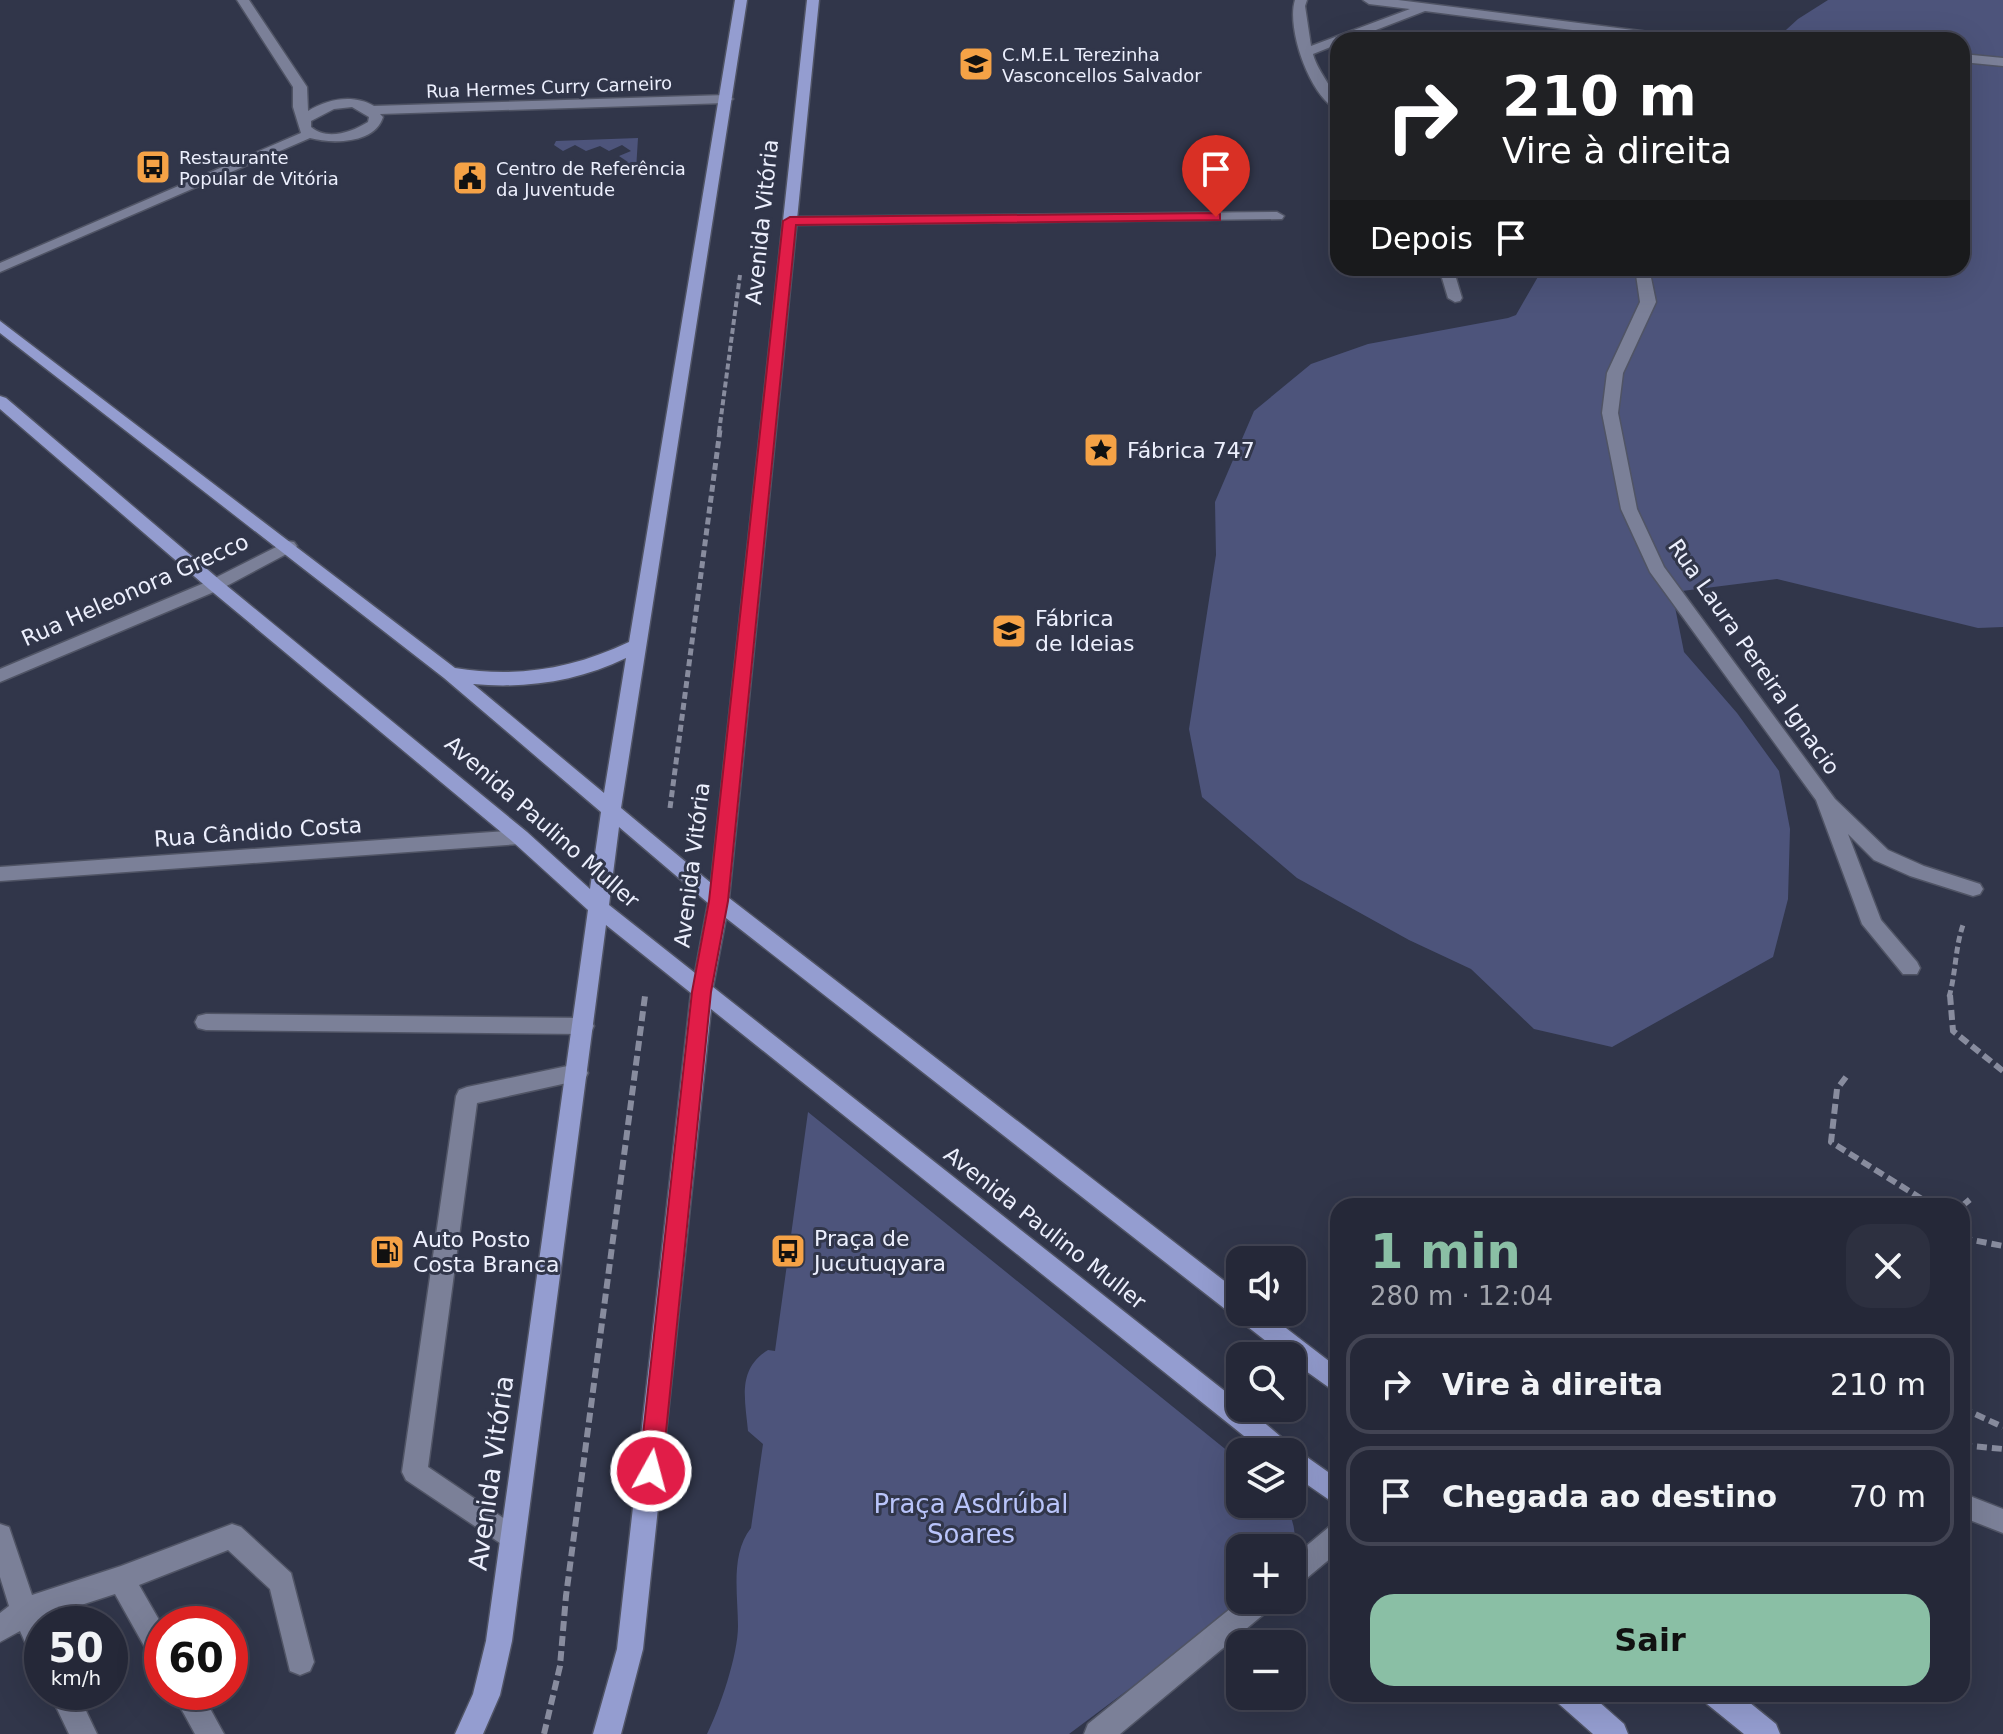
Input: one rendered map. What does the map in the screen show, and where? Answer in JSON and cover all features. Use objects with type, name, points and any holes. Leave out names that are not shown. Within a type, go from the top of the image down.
[{"type":"main road","name":"Avenida Vitória","points":[[469,1734],[486,1695],[496,1654],[611,811],[741,0]]},
{"type":"main road","name":"Avenida Vitória","points":[[607,1734],[630,1649],[702,992],[719,901],[813,0]]},
{"type":"main road","points":[[0,326],[450,674],[719,901],[1226,1296]]},
{"type":"main road","name":"Avenida Paulino Muller","points":[[0,401],[215,585],[520,837],[600,909],[1265,1438]]},
{"type":"main road","points":[[450,674],[480,680],[546,678],[587,669],[636,646]]},
{"type":"main road","points":[[1265,1326],[1330,1377]]},
{"type":"main road","points":[[1306,1470],[1330,1488]]},
{"type":"main road","points":[[1578,1702],[1614,1734]]},
{"type":"main road","points":[[1727,1702],[1766,1734]]},
{"type":"street","points":[[243,0],[312,91],[300,107],[306,127]]},
{"type":"street","points":[[1301,0],[1310,70],[1330,99]]},
{"type":"street","points":[[1376,1],[1571,32]]},
{"type":"street","points":[[1360,32],[1423,9]]},
{"type":"street","points":[[1306,52],[1330,43]]},
{"type":"street","points":[[1970,59],[2003,62]]},
{"type":"street","name":"Rua Hermes Curry Carneiro","points":[[312,91],[373,110],[726,99]]},
{"type":"street","points":[[0,268],[306,127],[321,108],[347,103]]},
{"type":"street","points":[[306,127],[335,138],[364,131],[374,124],[376,117],[373,110]]},
{"type":"street","points":[[790,221],[1277,216]]},
{"type":"street","points":[[1448,276],[1455,298]]},
{"type":"street","name":"Rua Laura Pereira Ignacio","points":[[1643,276],[1648,302],[1615,373],[1610,413],[1629,509],[1656,568],[1825,798],[1872,924],[1910,968]]},
{"type":"street","name":"Rua Heleonora Grecco","points":[[0,676],[215,585],[288,546]]},
{"type":"street","points":[[1825,798],[1881,855],[1917,871],[1973,889]]},
{"type":"street","name":"Rua Cândido Costa","points":[[0,874],[520,837]]},
{"type":"street","points":[[206,1022],[583,1026]]},
{"type":"street","points":[[512,1539],[415,1472],[467,1096],[577,1073]]},
{"type":"street","points":[[1970,1508],[2003,1521]]},
{"type":"street","points":[[0,1536],[24,1611],[0,1629]]},
{"type":"street","points":[[39,1606],[121,1579],[232,1536],[282,1582],[300,1662]]},
{"type":"street","points":[[1306,1562],[1330,1543]]},
{"type":"street","points":[[121,1579],[144,1619]]},
{"type":"street","points":[[1098,1734],[1244,1614]]},
{"type":"street","points":[[617,1706],[619,1734]]},
{"type":"street","points":[[72,1710],[83,1734]]},
{"type":"street","points":[[196,1710],[210,1734]]},
{"type":"path","points":[[1964,920],[1949,997],[1953,1031],[2003,1071]]},
{"type":"path","points":[[1846,1077],[1837,1089],[1831,1142],[1920,1198]]},
{"type":"path","points":[[1970,1240],[2003,1246]]},
{"type":"path","points":[[1970,1412],[2003,1427]]},
{"type":"path","points":[[1970,1446],[2003,1449]]},
{"type":"green space","points":[[1828,0],[2003,0],[2003,627],[1978,628],[1777,579],[1682,591],[1673,597],[1684,652],[1737,713],[1779,771],[1790,829],[1788,899],[1773,957],[1612,1047],[1534,1029],[1471,969],[1409,940],[1297,878],[1202,797],[1189,729],[1216,555],[1215,502],[1254,411],[1311,364],[1368,344],[1516,315],[1538,276],[1970,276],[1970,32],[1784,32]]},
{"type":"green space","points":[[638,138],[636,170],[615,170],[628,162],[619,156],[631,151],[622,145],[609,151],[600,146],[586,151],[575,145],[563,151],[554,145],[556,141]]},
{"type":"green space","name":"Praça Asdrúbal Soares","points":[[808,1112],[1226,1450],[1226,1518],[1291,1518],[1294,1534],[1226,1534],[1226,1614],[1229,1614],[1069,1734],[707,1734],[723,1696],[735,1651],[738,1562],[744,1538],[751,1528],[763,1444],[748,1431],[745,1386],[751,1366],[768,1350],[775,1351]]},
{"type":"place","name":"C.M.E.L Terezinha Vasconcellos Salvador","points":[[976,64]]},
{"type":"place","name":"Restaurante Popular de Vitória","points":[[153,167]]},
{"type":"place","name":"Centro de Referência da Juventude","points":[[470,178]]},
{"type":"place","name":"Fábrica 747","points":[[1101,450]]},
{"type":"place","name":"Fábrica de Ideias","points":[[1009,631]]},
{"type":"place","name":"Praça de Jucutuqyara","points":[[788,1251]]},
{"type":"place","name":"Auto Posto Costa Branca","points":[[387,1252]]},
{"type":"route","points":[[651,1471],[702,992],[719,901],[790,221],[1216,217]]}]
